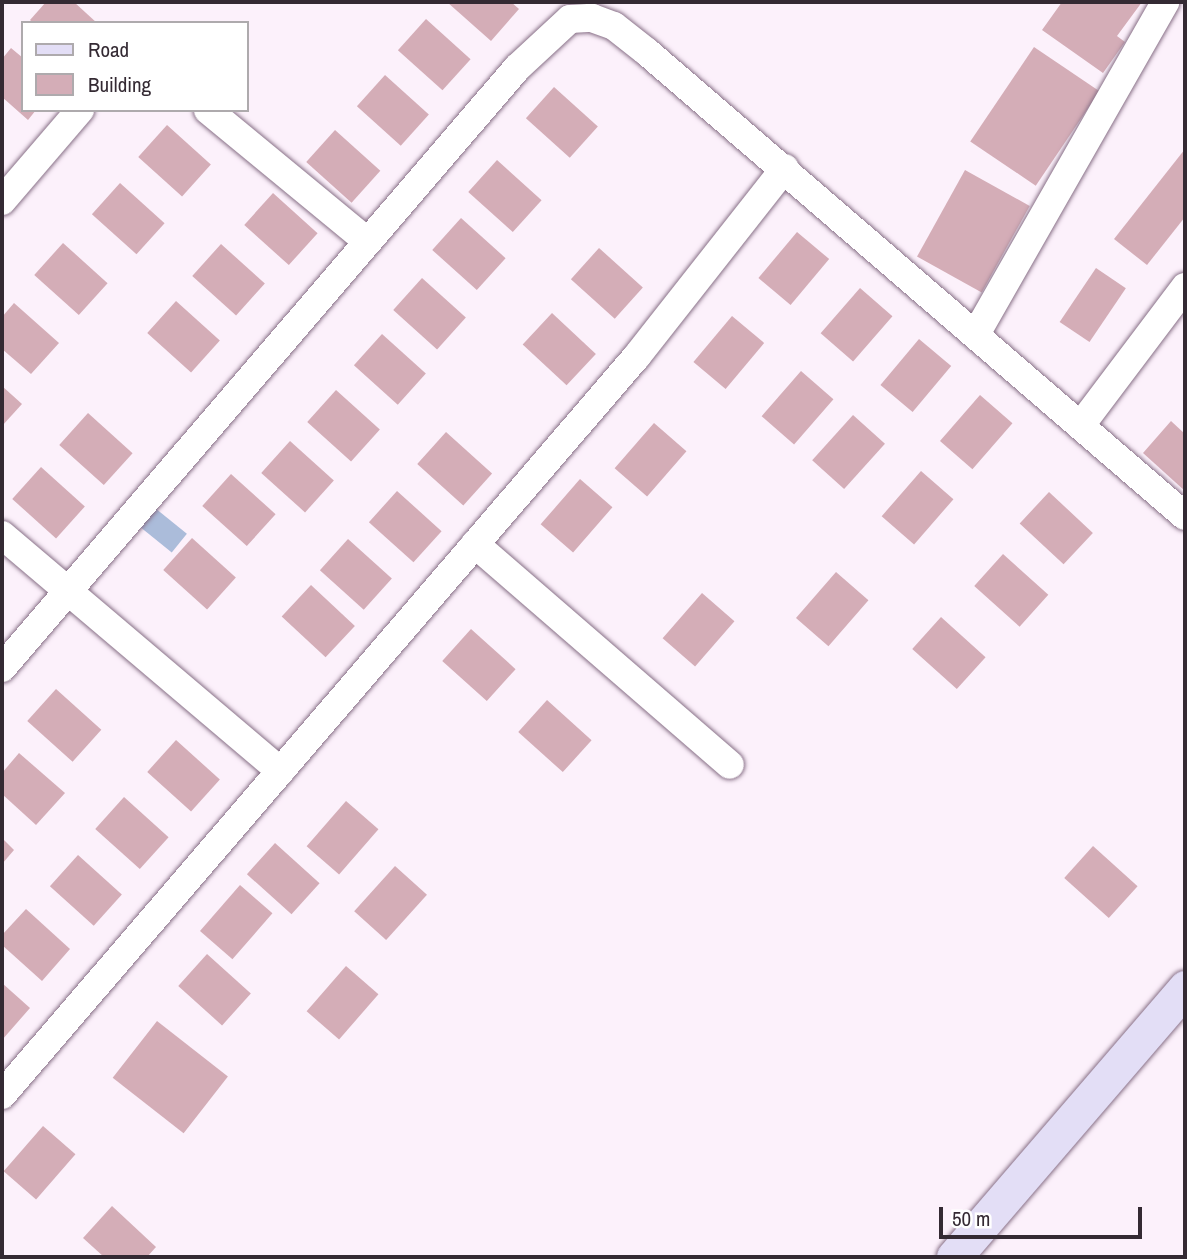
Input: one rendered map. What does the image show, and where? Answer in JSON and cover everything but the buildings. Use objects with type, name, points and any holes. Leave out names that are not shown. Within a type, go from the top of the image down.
[{"type":"main road","points":[[954,1257],[1183,997]]},
{"type":"street","points":[[976,334],[1165,2]]},
{"type":"street","points":[[2,668],[517,68],[570,19],[592,18],[614,26],[785,168],[1185,516]]},
{"type":"street","points":[[2,201],[78,112]]},
{"type":"street","points":[[210,112],[367,241]]},
{"type":"street","points":[[2,1094],[637,356],[785,168]]},
{"type":"street","points":[[1081,425],[1185,287]]},
{"type":"street","points":[[2,535],[280,771]]},
{"type":"street","points":[[475,544],[730,765]]},
{"type":"water","points":[[155,508],[187,534],[172,552],[140,527]]}]
